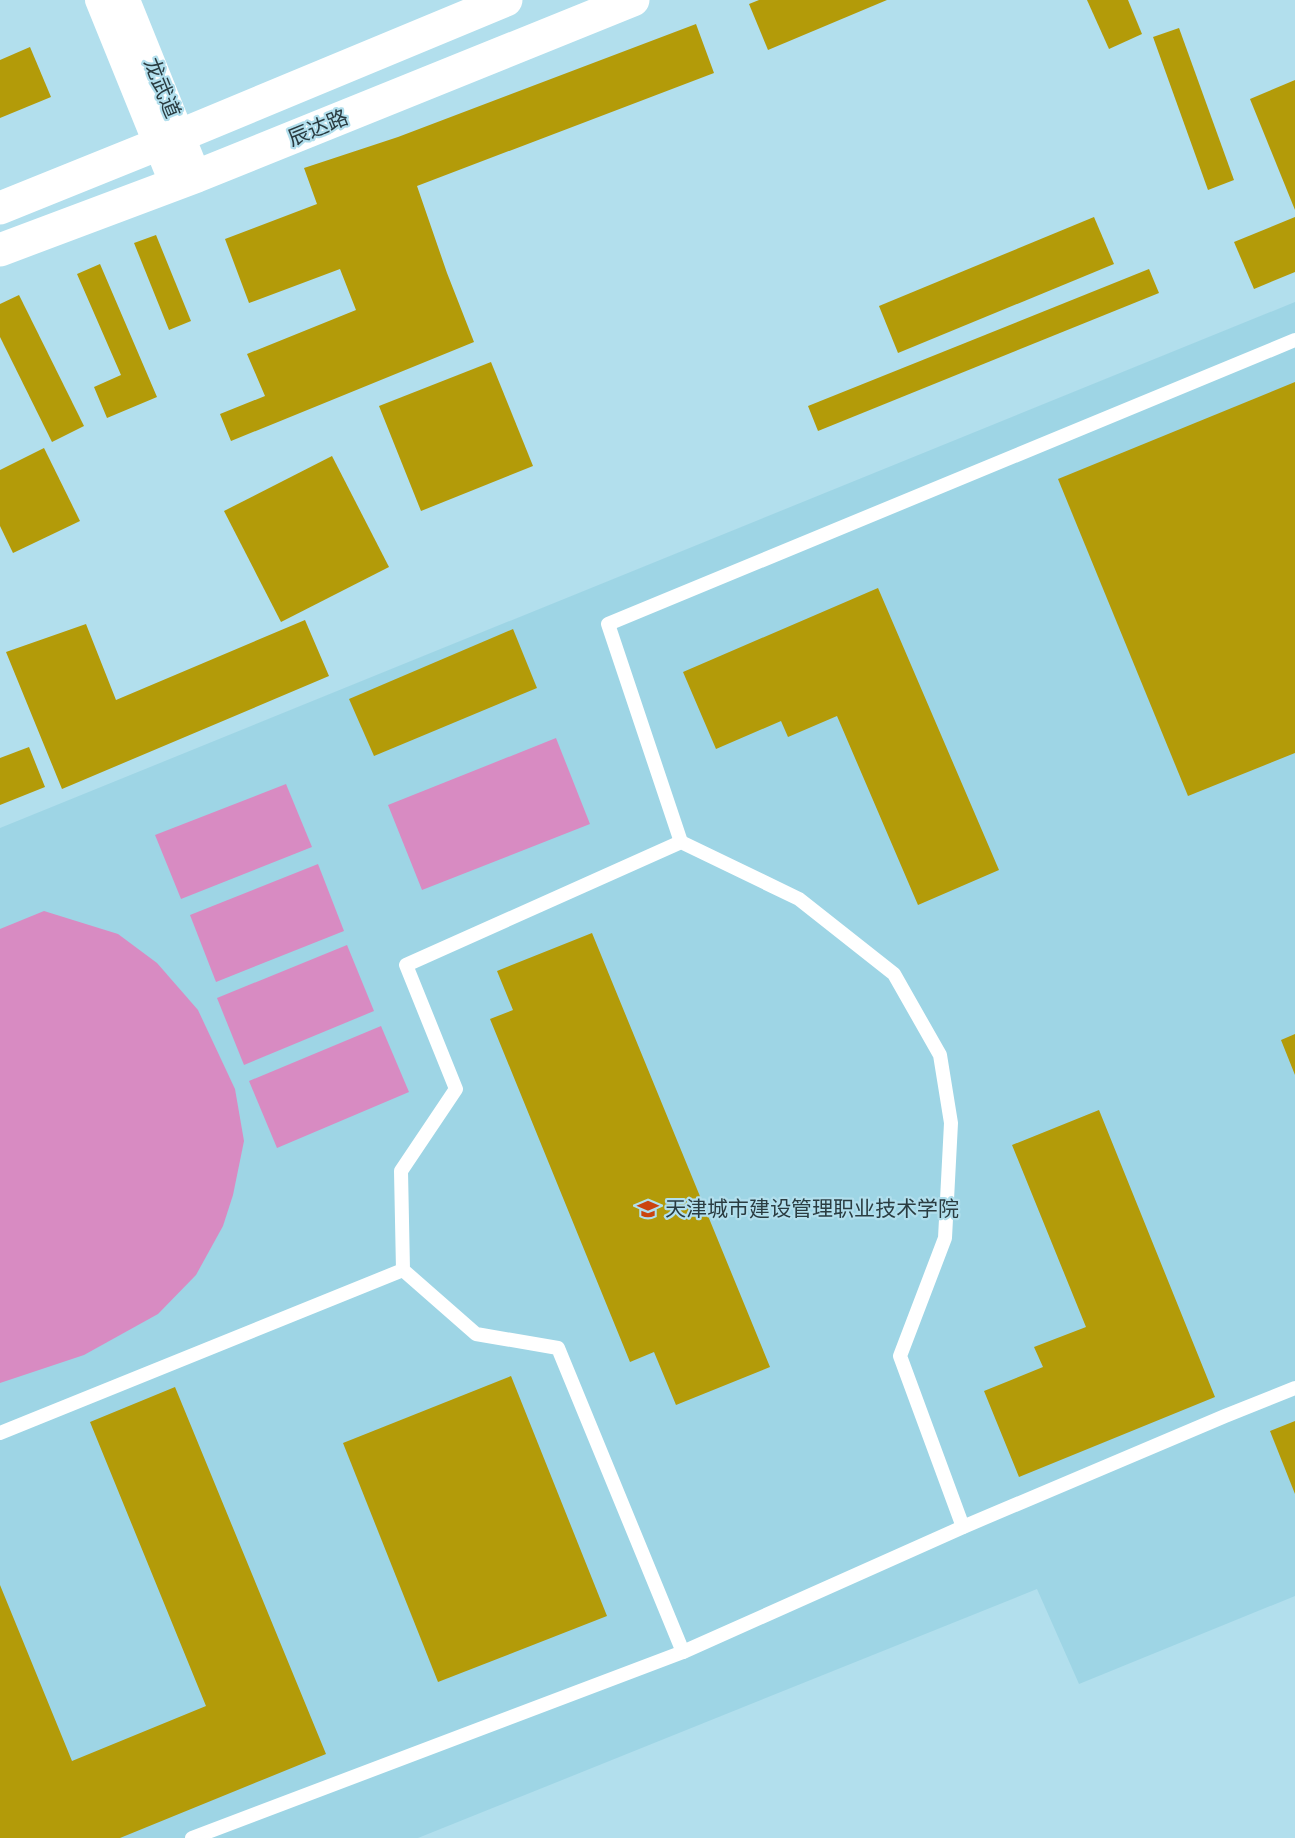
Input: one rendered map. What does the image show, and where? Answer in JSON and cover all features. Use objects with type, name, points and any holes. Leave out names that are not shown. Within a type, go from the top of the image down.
[{"type":"street","points":[[99,0],[170,139]]},
{"type":"street","name":"龙武道","points":[[126,0],[170,139],[186,180]]},
{"type":"street","points":[[0,208],[506,0]]},
{"type":"street","name":"辰达路","points":[[0,250],[186,180],[633,0]]},
{"type":"lane","points":[[963,1527],[900,1356],[945,1238],[951,1123],[940,1055],[894,974],[799,899],[681,842],[608,624],[1295,340]]},
{"type":"lane","points":[[681,842],[406,965],[456,1089],[401,1171],[403,1270],[476,1335],[558,1348],[683,1652]]},
{"type":"lane","points":[[0,1433],[403,1270]]},
{"type":"lane","points":[[192,1838],[683,1652],[963,1527],[1295,1388]]},
{"type":"shaded area","name":"天津城市建设管理职业技术学院","points":[[1295,302],[1295,1596],[1079,1684],[1037,1589],[418,1838],[0,1838],[0,828]]},
{"type":"shaded area","points":[[556,738],[590,824],[422,890],[388,805]]},
{"type":"shaded area","points":[[286,784],[312,847],[181,899],[155,835]]},
{"type":"shaded area","points":[[318,864],[344,931],[216,982],[190,915]]},
{"type":"shaded area","points":[[44,911],[118,934],[157,963],[198,1010],[235,1089],[244,1141],[233,1195],[223,1226],[196,1275],[158,1314],[84,1355],[0,1383],[0,929]]},
{"type":"shaded area","points":[[347,945],[374,1011],[244,1065],[217,998]]},
{"type":"shaded area","points":[[381,1026],[409,1092],[277,1148],[249,1081]]},
{"type":"building","points":[[759,0],[887,0],[768,50],[749,4]]},
{"type":"building","points":[[1087,0],[1128,0],[1142,34],[1109,49]]},
{"type":"building","points":[[696,24],[714,73],[417,186],[474,342],[231,441],[220,414],[265,396],[247,354],[356,310],[340,269],[249,303],[225,239],[317,204],[304,168],[398,137]]},
{"type":"building","points":[[1179,28],[1234,180],[1208,190],[1153,37]]},
{"type":"building","points":[[30,47],[51,97],[0,118],[0,60]]},
{"type":"building","points":[[1295,80],[1295,210],[1250,99]]},
{"type":"building","points":[[1094,217],[1114,264],[898,353],[879,306]]},
{"type":"building","points":[[1295,217],[1295,272],[1254,289],[1234,242]]},
{"type":"building","points":[[156,235],[191,321],[169,330],[134,243]]},
{"type":"building","points":[[100,264],[157,397],[107,418],[94,387],[121,375],[77,274]]},
{"type":"building","points":[[1149,269],[1159,293],[818,431],[808,406]]},
{"type":"building","points":[[19,295],[84,426],[52,442],[0,337],[0,304]]},
{"type":"building","points":[[491,362],[533,466],[421,511],[379,406]]},
{"type":"building","points":[[1295,382],[1295,753],[1188,796],[1058,479]]},
{"type":"building","points":[[44,448],[80,521],[13,553],[0,526],[0,470]]},
{"type":"building","points":[[332,456],[389,567],[281,622],[224,511]]},
{"type":"building","points":[[878,588],[999,870],[918,905],[837,716],[788,737],[781,721],[716,749],[683,672]]},
{"type":"building","points":[[305,620],[329,676],[62,789],[6,652],[86,624],[116,700]]},
{"type":"building","points":[[513,629],[537,688],[374,756],[349,699]]},
{"type":"building","points":[[29,747],[45,787],[0,805],[0,758]]},
{"type":"building","points":[[592,933],[770,1367],[676,1405],[654,1352],[630,1362],[490,1019],[513,1010],[497,971]]},
{"type":"building","points":[[1295,1034],[1295,1075],[1281,1040]]},
{"type":"building","points":[[1099,1110],[1215,1397],[1019,1477],[984,1391],[1043,1367],[1034,1347],[1086,1327],[1012,1145]]},
{"type":"building","points":[[511,1376],[607,1616],[438,1682],[343,1443]]},
{"type":"building","points":[[175,1387],[326,1754],[120,1838],[0,1838],[0,1585],[72,1761],[206,1706],[90,1422]]},
{"type":"building","points":[[1295,1421],[1295,1494],[1270,1431]]},
{"type":"place","name":"天津城市建设管理职业技术学院","points":[[648,1209]]}]
